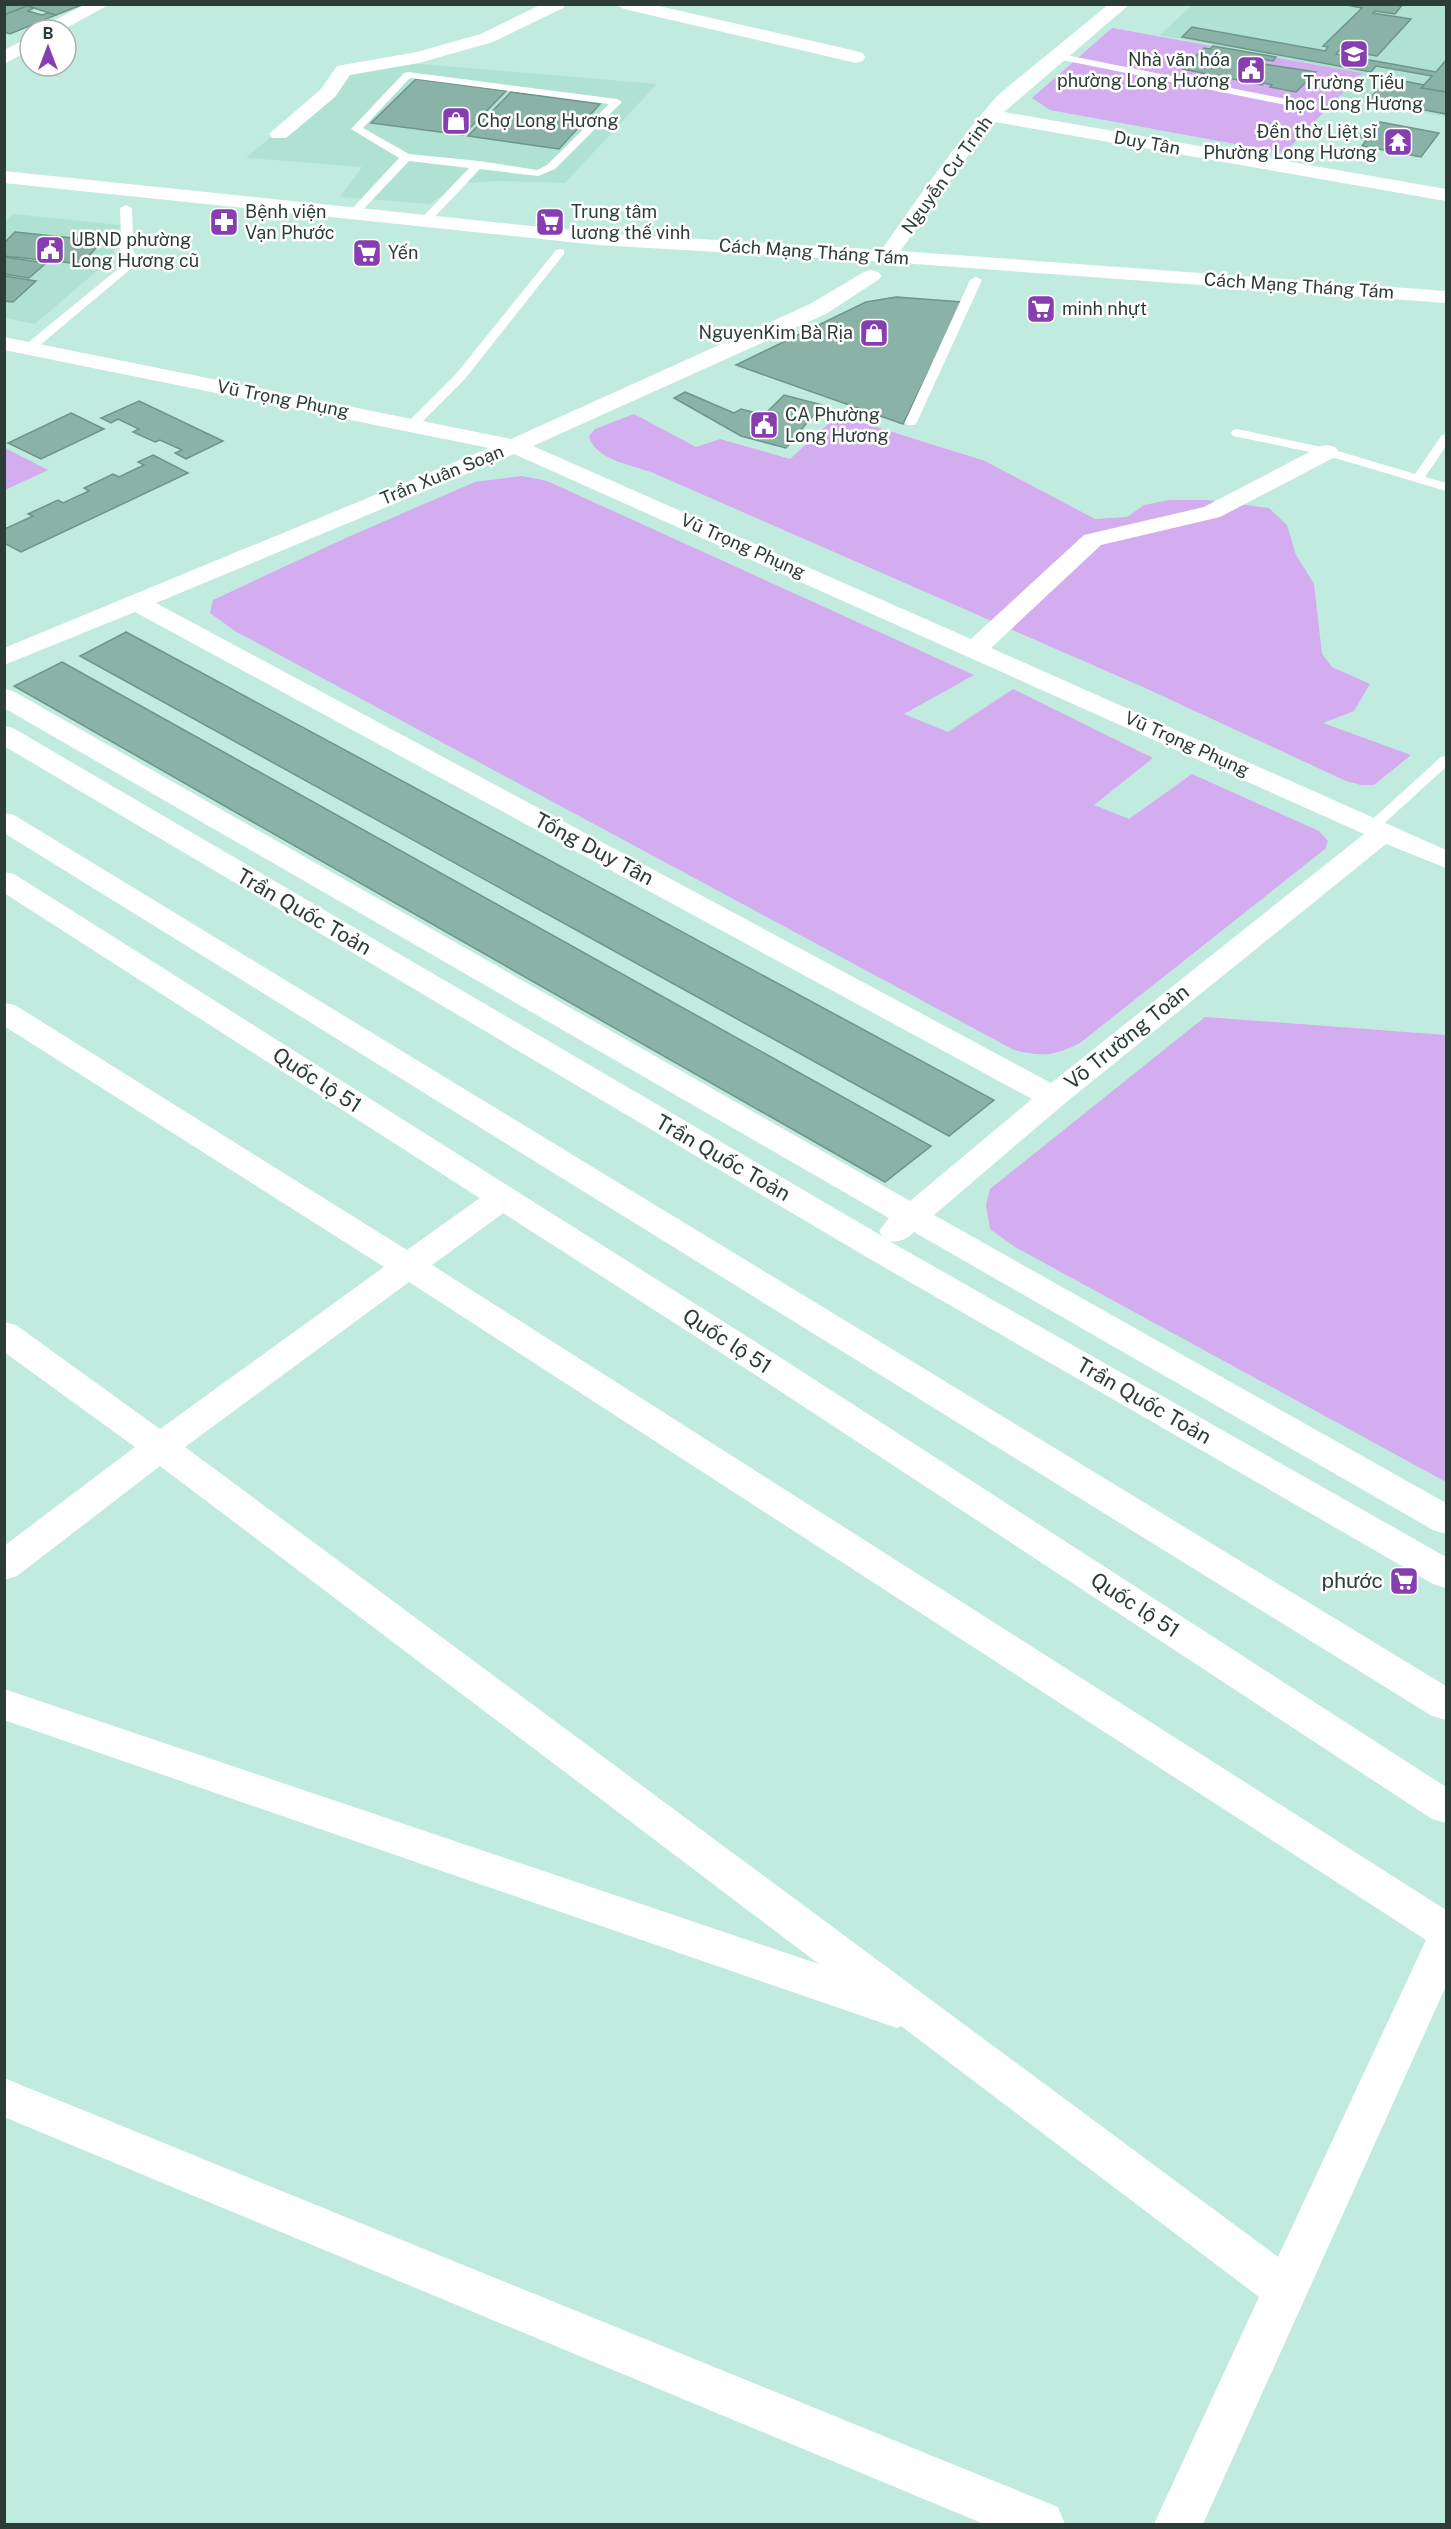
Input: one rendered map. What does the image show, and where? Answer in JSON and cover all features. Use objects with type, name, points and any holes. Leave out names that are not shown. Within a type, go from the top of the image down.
[{"type":"main road","points":[[73,18],[101,4]]},
{"type":"main road","points":[[279,134],[328,93],[344,70],[419,57],[487,38],[557,4]]},
{"type":"main road","points":[[624,4],[856,57]]},
{"type":"main road","name":"Nguyễn Cư Trinh","points":[[872,276],[970,139],[990,115],[1005,99],[1121,4]]},
{"type":"main road","points":[[4,59],[18,50]]},
{"type":"main road","name":"Duy Tân","points":[[990,115],[1446,195]]},
{"type":"main road","name":"Cách Mạng Tháng Tám","points":[[4,177],[598,239],[887,256],[1446,297]]},
{"type":"main road","name":"Cách Mạng Tháng Tám","points":[[4,195],[560,252],[872,276],[976,280],[1446,313]]},
{"type":"main road","name":"Trần Xuân Soạn","points":[[4,657],[514,446],[819,309],[872,276]]},
{"type":"main road","name":"Vũ Trọng Phụng","points":[[4,343],[514,446],[1446,860]]},
{"type":"main road","points":[[975,649],[1093,540],[1212,513],[1327,452]]},
{"type":"main road","name":"Tống Duy Tân","points":[[136,602],[1053,1097]]},
{"type":"main road","name":"Trần Quốc Toản","points":[[4,697],[230,829],[911,1218],[1446,1520]]},
{"type":"main road","name":"Trần Quốc Toản","points":[[4,734],[875,1247],[1446,1574]]},
{"type":"main road","points":[[4,821],[1446,1705]]},
{"type":"main road","points":[[197,849],[230,829]]},
{"type":"main road","name":"Võ Trường Toản","points":[[875,1247],[1053,1097],[1378,830]]},
{"type":"main road","name":"Quốc lộ 51","points":[[4,880],[776,1372],[1446,1806]]},
{"type":"main road","points":[[4,1012],[408,1266],[1446,1931]]},
{"type":"main road","points":[[521,1039],[553,1013]]},
{"type":"main road","points":[[4,1566],[160,1447],[502,1198]]},
{"type":"main road","points":[[4,1334],[160,1447],[1286,2290]]},
{"type":"main road","points":[[4,1704],[925,2019]]},
{"type":"main road","points":[[1178,2524],[1446,1942]]},
{"type":"main road","points":[[4,2097],[1041,2524]]},
{"type":"lane","points":[[1056,56],[1305,106]]},
{"type":"lane","points":[[408,75],[616,102],[551,167],[538,173],[406,157],[356,129],[408,75]]},
{"type":"lane","points":[[353,214],[406,157]]},
{"type":"lane","points":[[424,222],[479,165]]},
{"type":"lane","points":[[29,348],[129,265],[131,256],[124,246],[127,234],[126,208]]},
{"type":"lane","points":[[412,425],[460,377],[560,252]]},
{"type":"lane","points":[[910,422],[976,280]]},
{"type":"lane","points":[[1237,433],[1327,452],[1446,487]]},
{"type":"lane","points":[[1418,478],[1446,438]]},
{"type":"lane","points":[[1378,830],[1446,760]]},
{"type":"shaded area","name":"Trường Tiểu học Long Hương","points":[[1434,4],[1446,7],[1446,117],[1339,96],[1361,73],[1160,35],[1192,5]]},
{"type":"shaded area","points":[[1112,28],[1362,73],[1284,153],[1050,110],[1032,98]]},
{"type":"shaded area","name":"Chợ Long Hương","points":[[387,61],[657,84],[565,183],[498,181],[462,183],[430,204],[340,197],[362,167],[246,158],[336,81],[342,71]]},
{"type":"shaded area","points":[[14,214],[120,225],[113,257],[35,324],[5,318],[5,221]]},
{"type":"shaded area","points":[[634,414],[696,447],[720,439],[790,459],[838,415],[985,461],[1095,519],[1127,517],[1144,505],[1170,500],[1207,500],[1269,508],[1287,525],[1296,555],[1314,584],[1322,654],[1332,667],[1370,684],[1354,711],[1323,723],[1411,755],[1374,785],[1361,785],[1346,781],[1143,687],[651,472],[614,460],[592,444],[589,436],[595,429]]},
{"type":"shaded area","points":[[5,448],[48,470],[5,490]]},
{"type":"shaded area","points":[[522,476],[547,481],[974,675],[904,714],[948,732],[1013,689],[1153,758],[1094,805],[1129,819],[1192,774],[1319,831],[1328,841],[1325,849],[1080,1043],[1063,1051],[1048,1054],[1014,1050],[235,631],[210,613],[213,600],[348,537],[475,482]]},
{"type":"shaded area","points":[[1205,1017],[1446,1035],[1446,1482],[1015,1247],[990,1229],[986,1205],[990,1189]]},
{"type":"building","points":[[30,4],[27,6],[4,15],[4,5]]},
{"type":"building","points":[[30,4],[84,4],[56,15],[27,6]]},
{"type":"building","points":[[1342,4],[1403,4],[1395,14],[1375,11],[1373,13],[1411,19],[1377,56],[1340,50],[1336,54],[1436,72],[1446,60],[1446,92],[1421,88],[1432,76],[1376,66],[1371,72],[1182,37],[1192,27],[1325,51],[1328,47],[1323,46],[1362,8]]},
{"type":"building","points":[[27,6],[34,8],[28,11],[42,15],[48,13],[56,15],[49,18],[18,18],[18,31],[10,34],[4,32],[4,15]]},
{"type":"building","name":"Nhà văn hóa phường Long Hương","points":[[1213,46],[1276,57],[1273,61],[1247,57],[1243,61],[1316,72],[1296,92],[1270,87],[1272,85],[1264,83],[1262,85],[1183,69],[1204,48],[1210,49]]},
{"type":"building","points":[[1388,78],[1424,85],[1421,88],[1446,92],[1446,114],[1369,99]]},
{"type":"building","points":[[416,79],[506,91],[463,135],[371,123]]},
{"type":"building","points":[[511,92],[600,104],[559,149],[468,136]]},
{"type":"building","name":"Đền thờ Liệt sĩ Phường Long Hương","points":[[1380,122],[1439,133],[1421,157],[1362,146],[1367,139],[1359,137],[1366,129],[1373,130]]},
{"type":"building","name":"UBND phường Long Hương cũ","points":[[15,232],[102,241],[82,264],[4,256],[4,243]]},
{"type":"building","points":[[4,257],[46,263],[29,278],[4,274]]},
{"type":"building","points":[[4,276],[36,281],[13,302],[4,301]]},
{"type":"building","name":"NguyenKim Bà Rịa","points":[[896,297],[962,302],[903,424],[736,365],[866,302]]},
{"type":"building","name":"CA Phường Long Hương","points":[[685,392],[734,413],[741,409],[764,415],[784,395],[822,405],[786,448],[741,436],[674,398]]},
{"type":"building","points":[[139,401],[223,441],[186,459],[175,453],[182,450],[160,440],[155,442],[133,432],[139,429],[118,419],[111,423],[101,418]]},
{"type":"building","points":[[71,413],[104,429],[41,459],[8,443]]},
{"type":"building","points":[[153,455],[188,473],[21,552],[4,543],[4,527],[7,528],[33,516],[28,514],[58,500],[63,503],[89,491],[84,488],[113,474],[119,477],[144,465],[138,462]]},
{"type":"building","points":[[126,632],[994,1100],[949,1136],[80,656]]},
{"type":"building","points":[[62,662],[931,1146],[885,1182],[14,686]]},
{"type":"place","name":"Trường Tiểu học Long Hương","points":[[1354,54]]},
{"type":"place","name":"Nhà văn hóa phường Long Hương","points":[[1251,70]]},
{"type":"place","name":"Chợ Long Hương","points":[[456,121]]},
{"type":"place","name":"Đền thờ Liệt sĩ Phường Long Hương","points":[[1398,142]]},
{"type":"place","name":"Bệnh viện Vạn Phước","points":[[224,222]]},
{"type":"place","name":"Trung tâm lương thế vinh","points":[[550,222]]},
{"type":"place","name":"UBND phường Long Hương cũ","points":[[50,250]]},
{"type":"place","name":"Yến","points":[[367,253]]},
{"type":"place","name":"minh nhựt","points":[[1041,309]]},
{"type":"place","name":"NguyenKim Bà Rịa","points":[[874,333]]},
{"type":"place","name":"CA Phường Long Hương","points":[[764,425]]},
{"type":"place","name":"phước","points":[[1404,1581]]}]
